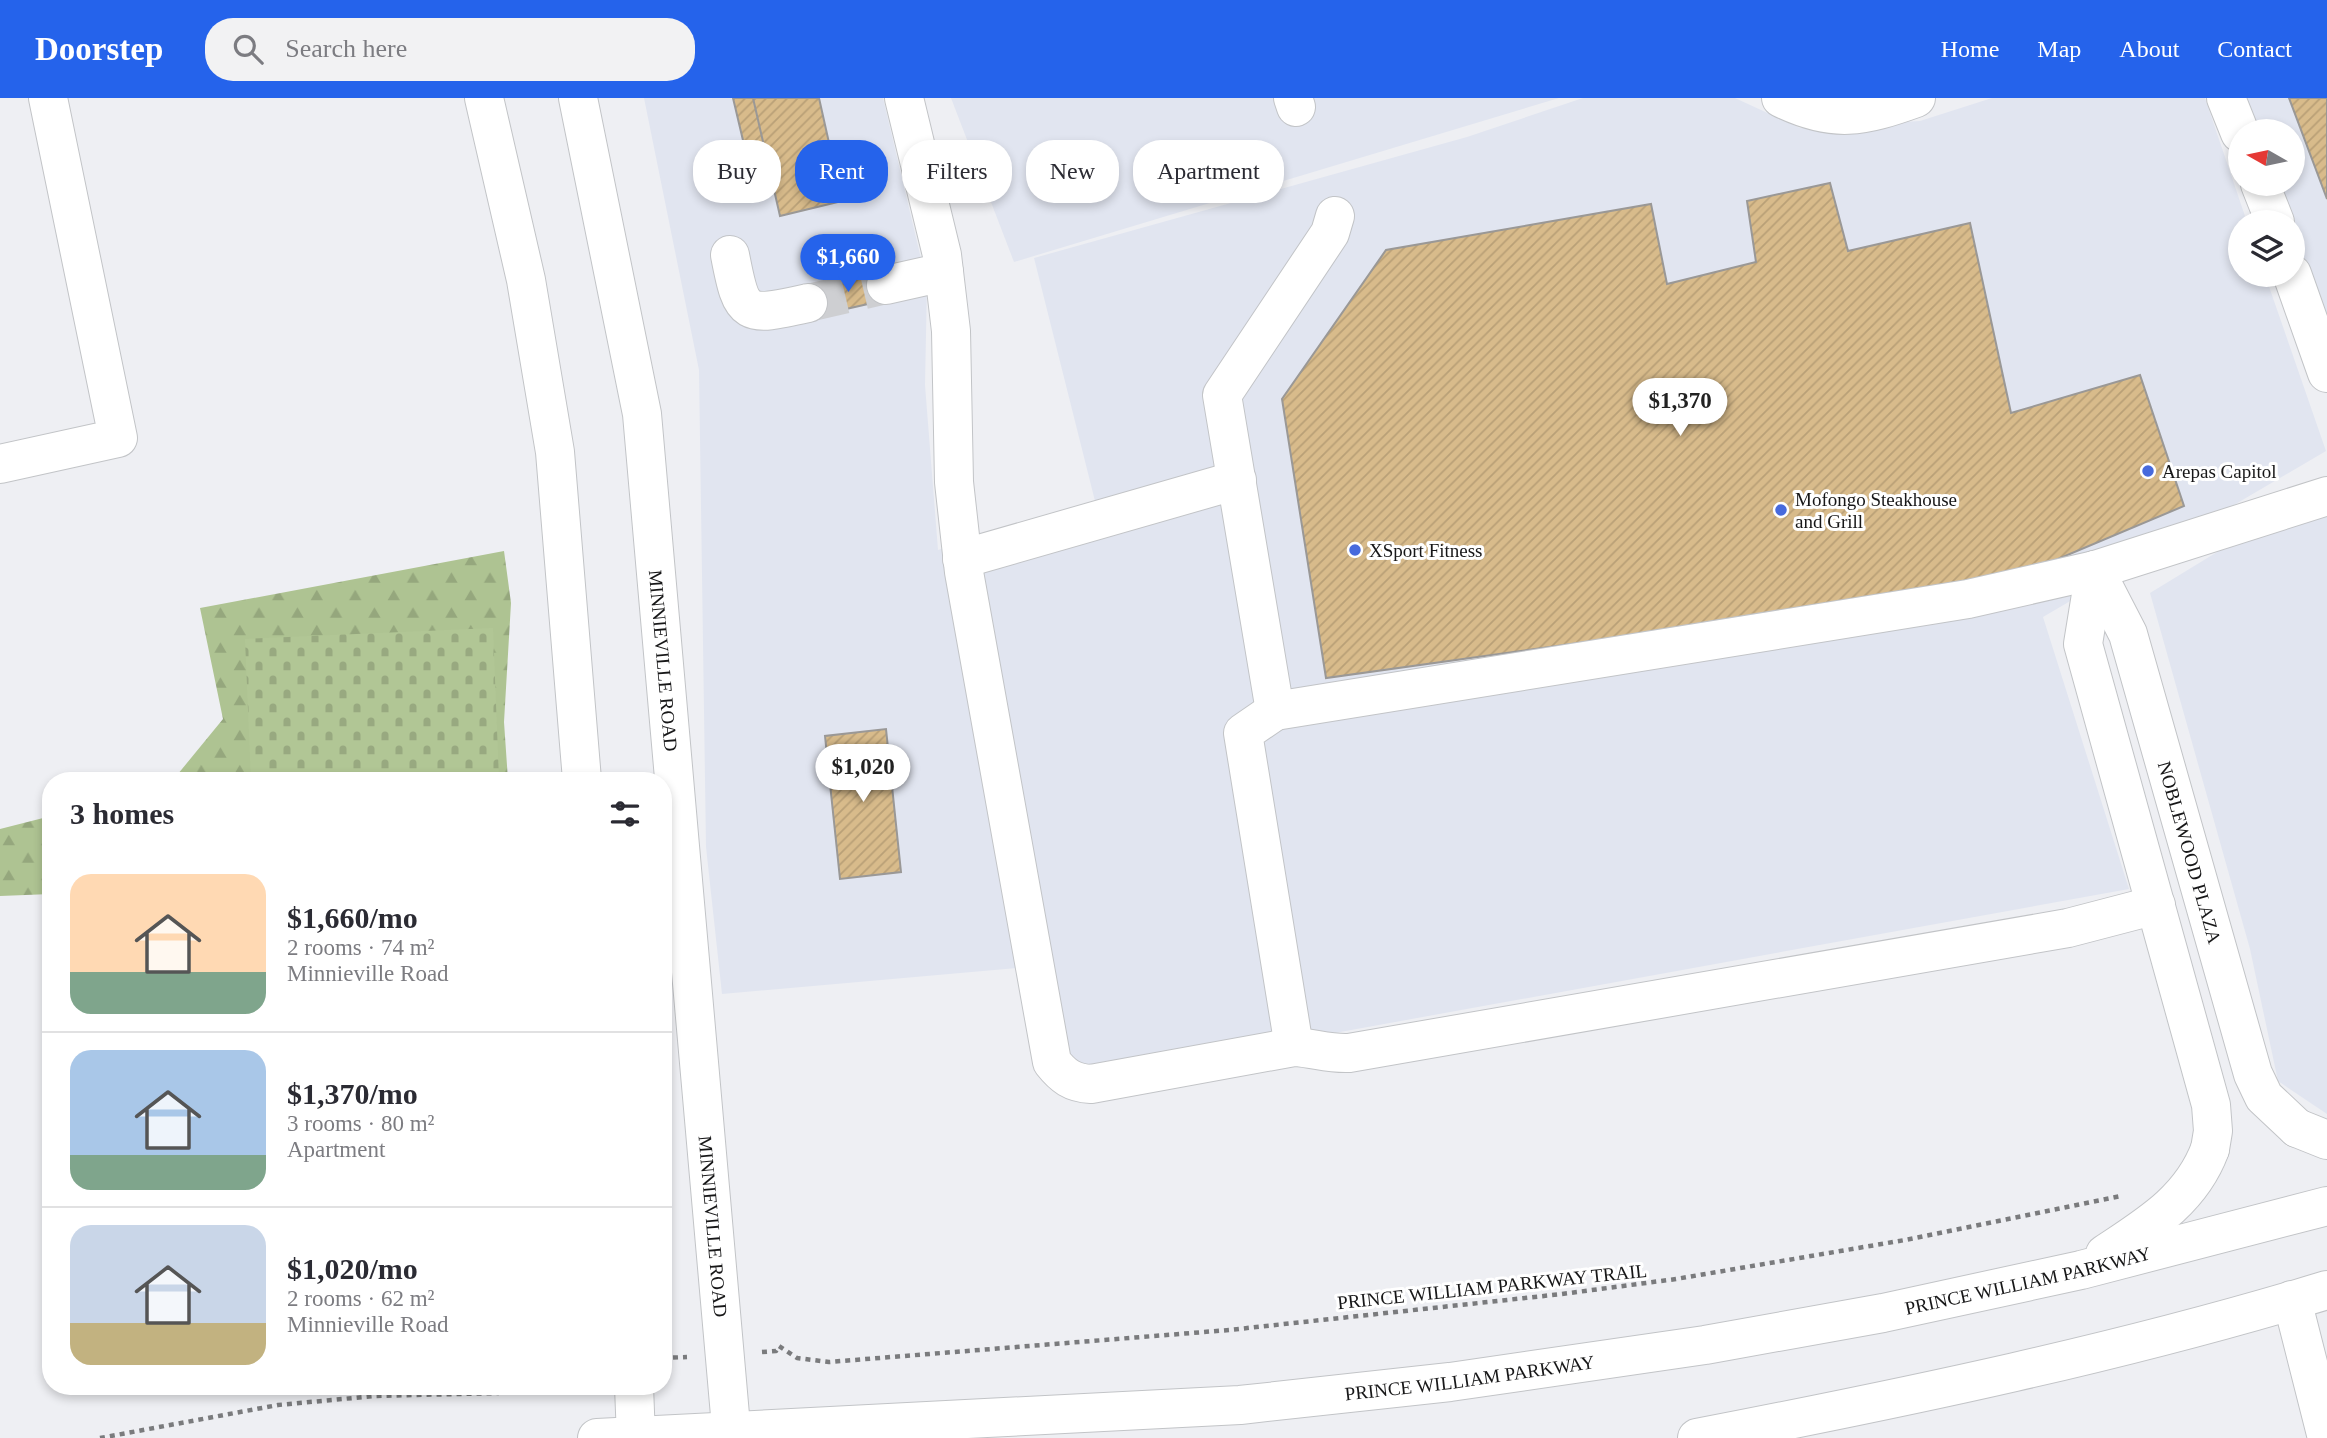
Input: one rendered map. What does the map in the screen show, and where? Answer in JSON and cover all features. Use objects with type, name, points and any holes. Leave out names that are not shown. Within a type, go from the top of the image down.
[{"type":"main road","points":[[0,464],[118,438],[48,98]]},
{"type":"main road","points":[[484,98],[526,280],[555,452],[581,772]]},
{"type":"main road","name":"MINNIEVILLE ROAD","points":[[578,98],[642,414],[731,1434]]},
{"type":"main road","points":[[904,98],[944,272],[951,331],[954,482],[962,559],[1052,1062],[1063,1076],[1091,1084],[1294,1047],[1310,1048],[1325,1054],[1349,1053],[2068,928],[2156,905]]},
{"type":"main road","points":[[1782,98],[1807,111],[1838,117],[1870,114],[1916,98]]},
{"type":"main road","points":[[2226,98],[2234,119]]},
{"type":"main road","points":[[1275,711],[1222,395],[1330,233],[1335,216]]},
{"type":"main road","points":[[730,255],[737,293],[746,306],[770,312],[808,303]]},
{"type":"main road","points":[[887,285],[944,272]]},
{"type":"main road","points":[[2297,287],[2327,373]]},
{"type":"main road","points":[[962,559],[1237,480]]},
{"type":"main road","points":[[1294,1047],[1243,733],[1275,711],[1968,599],[2095,570],[2327,496]]},
{"type":"main road","points":[[2081,1270],[2156,1220],[2178,1201],[2199,1175],[2210,1149],[2214,1122],[2083,644],[2095,570]]},
{"type":"main road","name":"NOBLEWOOD PLAZA","points":[[2095,570],[2128,634],[2253,1073],[2264,1097],[2312,1134]]},
{"type":"main road","name":"PRINCE WILLIAM PARKWAY","points":[[597,1438],[731,1434],[1240,1405],[1450,1382],[1718,1343],[1884,1313],[2081,1270],[2327,1206]]},
{"type":"main road","points":[[1697,1438],[1928,1393],[2126,1346],[2309,1295],[2327,1438]]},
{"type":"main road","points":[[634,1395],[636,1436]]},
{"type":"path","name":"PRINCE WILLIAM PARKWAY TRAIL","points":[[776,1351],[779,1346],[797,1358],[818,1362],[870,1359],[1458,1307],[1676,1279],[1785,1261],[1905,1240],[2124,1195]]},
{"type":"path","points":[[100,1438],[278,1405],[416,1395]]},
{"type":"shaded area","points":[[644,98],[883,98],[902,178],[902,203],[908,203],[927,284],[925,385],[938,550],[1095,501],[1034,258],[1231,203],[1284,203],[1284,188],[1467,137],[1583,98],[1735,98],[1800,128],[1920,121],[1992,98],[2205,98],[2228,166],[2228,196],[2238,196],[2243,210],[2228,210],[2228,287],[2269,287],[2326,451],[2043,617],[2129,889],[1064,1082],[1017,968],[722,994],[706,847],[699,370]]},
{"type":"shaded area","points":[[951,98],[1559,98],[1284,181],[1284,140],[1133,140],[1133,203],[1210,203],[1014,262],[991,203],[1012,203],[1012,140],[967,140]]},
{"type":"shaded area","points":[[2243,98],[2327,98],[2327,326],[2305,266],[2305,210],[2286,210],[2280,196],[2305,196],[2305,119],[2251,119]]},
{"type":"shaded area","points":[[2327,485],[2327,1114],[2278,1081],[2250,949],[2150,593]]},
{"type":"green space","points":[[504,551],[511,603],[504,722],[507,772],[180,772],[223,719],[200,608]]},
{"type":"green space","points":[[493,628],[499,772],[251,772],[245,639]]},
{"type":"green space","points":[[42,818],[42,894],[0,896],[0,829]]},
{"type":"building","points":[[733,98],[792,98],[802,140],[781,145],[781,140],[743,140]]},
{"type":"building","points":[[753,98],[819,98],[828,140],[795,140],[795,203],[834,203],[780,216],[777,203],[781,203],[781,140],[763,140]]},
{"type":"building","points":[[2289,98],[2327,98],[2327,199],[2305,141],[2305,119],[2297,119]]},
{"type":"building","points":[[1830,183],[1848,251],[1970,223],[2011,413],[2140,375],[2184,506],[2027,572],[1709,625],[1326,678],[1282,399],[1386,250],[1651,204],[1667,284],[1756,262],[1747,201]]},
{"type":"building","points":[[883,270],[890,299],[811,317],[805,289]]},
{"type":"building","points":[[886,729],[901,872],[840,879],[825,736]]},
{"type":"tunnel","points":[[808,303],[886,285]]},
{"type":"place","name":"Arepas Capitol","points":[[2148,471]]},
{"type":"place","name":"Mofongo Steakhouse and Grill","points":[[1781,510]]},
{"type":"place","name":"XSport Fitness","points":[[1355,550]]}]
